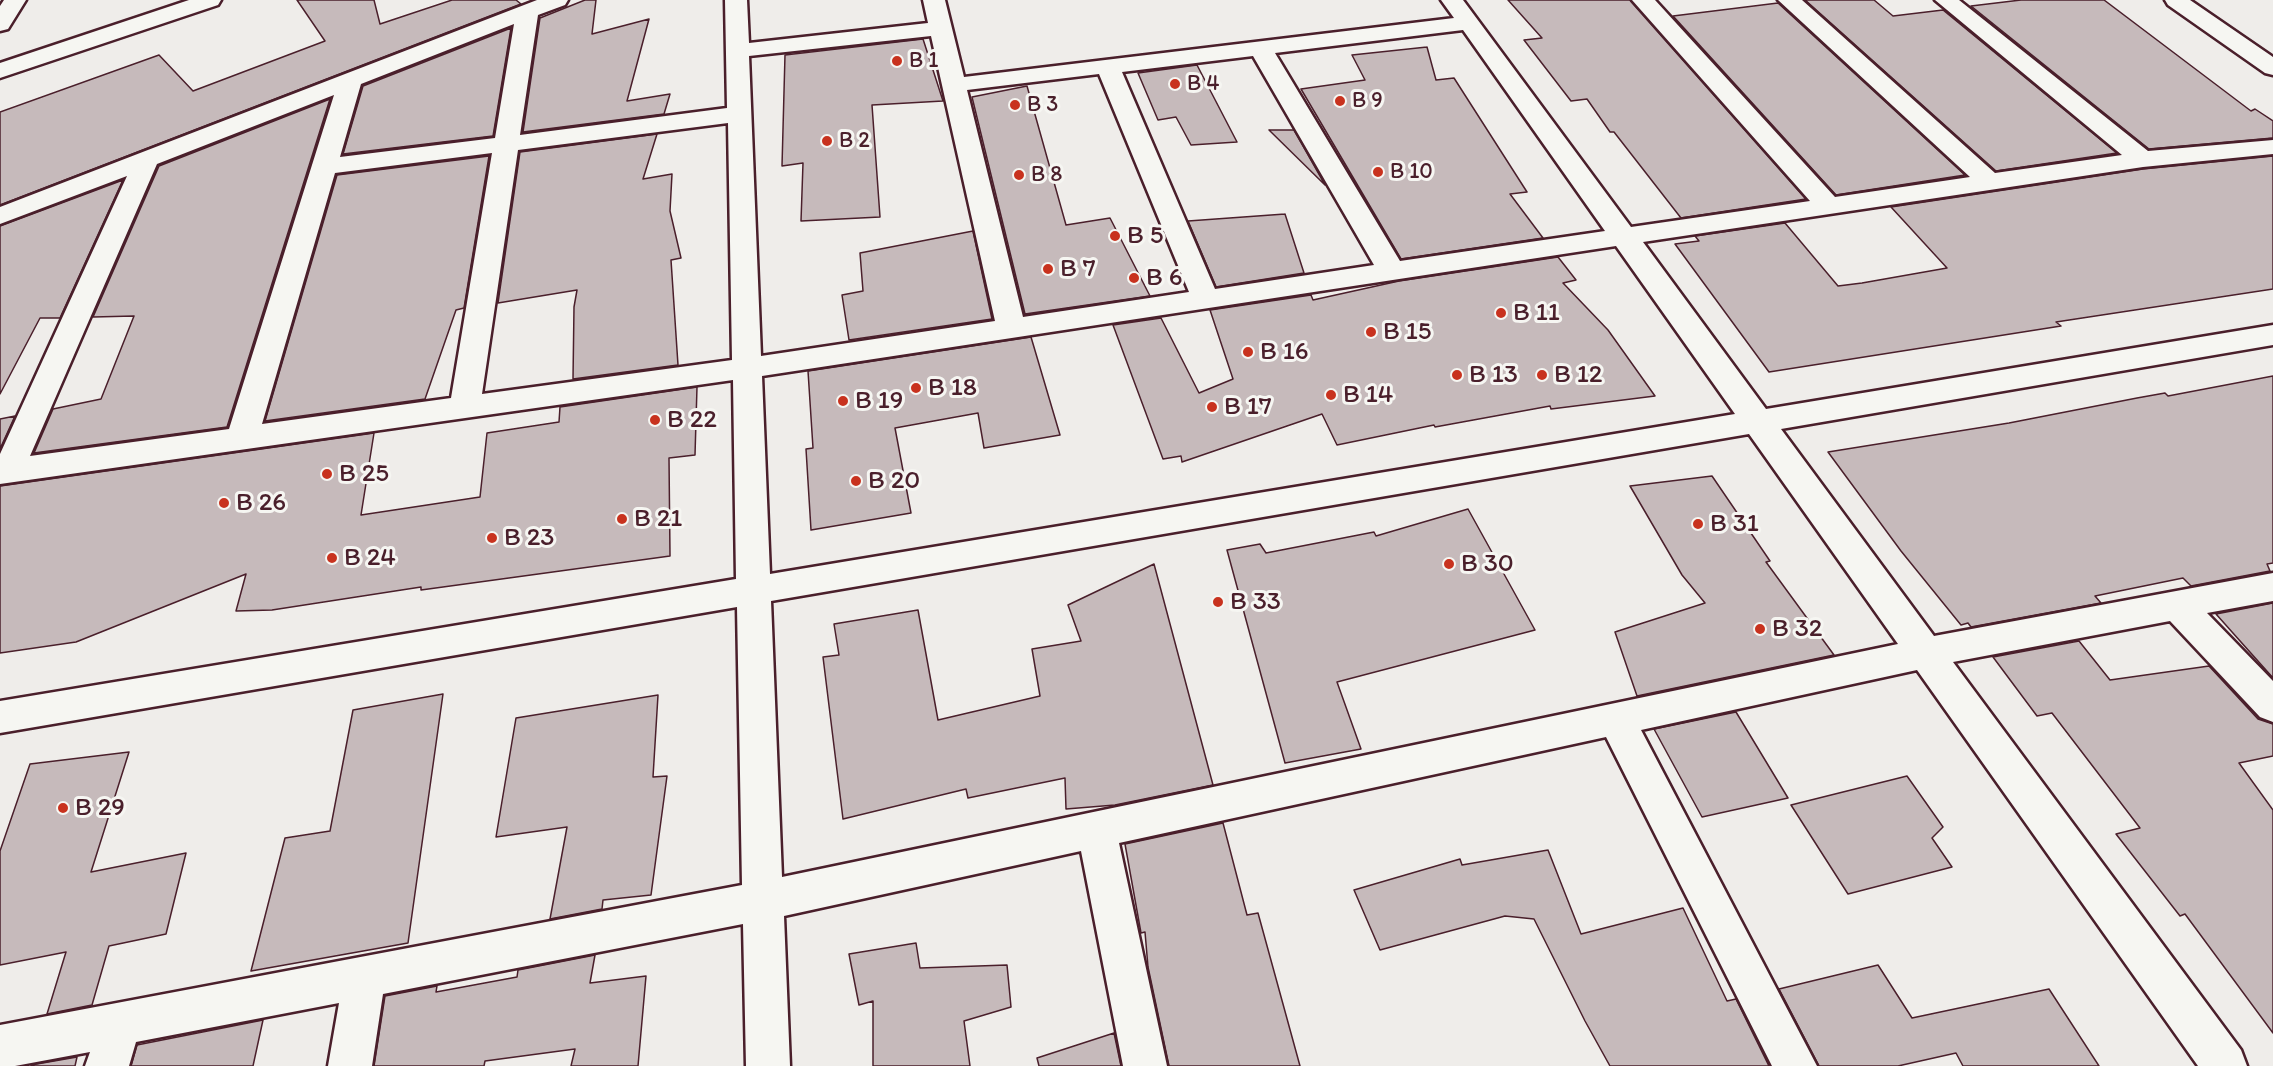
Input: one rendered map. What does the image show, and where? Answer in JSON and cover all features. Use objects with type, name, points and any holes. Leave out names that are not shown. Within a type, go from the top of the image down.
[{"type":"street","points":[[0,24],[15,0]]},
{"type":"street","points":[[0,71],[210,0]]},
{"type":"street","points":[[0,216],[557,0]]},
{"type":"street","points":[[736,0],[768,1066]]},
{"type":"street","points":[[936,0],[940,28],[1011,328]]},
{"type":"street","points":[[1644,0],[1828,205]]},
{"type":"street","points":[[1790,0],[1989,181]]},
{"type":"street","points":[[1946,0],[2143,159]]},
{"type":"street","points":[[2176,0],[2273,68]]},
{"type":"street","points":[[465,407],[527,12]]},
{"type":"street","points":[[954,85],[1260,48],[1460,12],[2224,1066]]},
{"type":"street","points":[[737,51],[940,28]]},
{"type":"street","points":[[1260,48],[1391,270]]},
{"type":"street","points":[[1108,67],[1205,298]]},
{"type":"street","points":[[242,438],[350,82]]},
{"type":"street","points":[[324,167],[739,114]]},
{"type":"street","points":[[4,472],[747,368],[1989,181],[2143,159],[2273,147]]},
{"type":"street","points":[[4,472],[146,161]]},
{"type":"street","points":[[0,717],[2273,335]]},
{"type":"street","points":[[0,1047],[763,901],[1925,653],[2273,587]]},
{"type":"street","points":[[2177,605],[2273,706]]},
{"type":"street","points":[[1616,719],[1795,1066]]},
{"type":"street","points":[[1096,830],[1146,1066]]},
{"type":"street","points":[[350,1066],[365,977]]},
{"type":"street","points":[[107,1066],[120,1024]]},
{"type":"building","points":[[297,0],[374,0],[380,24],[452,0],[516,0],[521,4],[0,205],[0,112],[159,55],[193,91],[325,41]]},
{"type":"building","points":[[585,0],[596,0],[592,34],[649,19],[627,101],[670,94],[664,114],[523,132],[540,18]]},
{"type":"building","points":[[1508,0],[1630,0],[1806,199],[1681,218],[1614,132],[1610,132],[1587,99],[1571,101],[1524,40],[1542,38]]},
{"type":"building","points":[[1805,0],[1874,0],[1893,16],[1943,10],[2117,153],[1996,171]]},
{"type":"building","points":[[2021,0],[2104,0],[2251,111],[2255,109],[2273,121],[2273,138],[2149,149],[1971,6]]},
{"type":"building","points":[[1778,3],[1965,175],[1836,195],[1673,16]]},
{"type":"building","points":[[511,28],[493,136],[343,154],[363,86]]},
{"type":"building","points":[[923,39],[943,101],[872,105],[880,217],[801,221],[803,163],[782,166],[785,55]]},
{"type":"building","points":[[1427,47],[1436,80],[1454,78],[1527,192],[1510,194],[1543,238],[1401,259],[1301,89],[1365,80],[1352,55]]},
{"type":"building","points":[[1197,65],[1237,142],[1191,145],[1176,117],[1158,120],[1138,73]]},
{"type":"building","points":[[1027,86],[1066,225],[1110,218],[1150,296],[1025,314],[972,97]]},
{"type":"building","points":[[330,99],[227,427],[34,453],[53,409],[101,399],[134,316],[93,317],[159,166]]},
{"type":"building","points":[[1269,130],[1294,130],[1325,185]]},
{"type":"building","points":[[657,134],[643,179],[672,174],[670,211],[681,258],[671,260],[678,365],[573,379],[574,307],[577,290],[498,303],[520,152]]},
{"type":"building","points":[[489,156],[464,308],[456,310],[425,399],[265,421],[337,175]]},
{"type":"building","points":[[2273,156],[2273,289],[2056,322],[2061,326],[1769,372],[1675,244],[1699,241],[1695,236],[1785,223],[1838,286],[1862,283],[1947,268],[1891,207],[2143,169]]},
{"type":"building","points":[[123,180],[60,318],[40,318],[0,394],[0,226]]},
{"type":"building","points":[[1285,214],[1304,273],[1216,287],[1188,221]]},
{"type":"building","points":[[973,231],[992,319],[849,340],[842,295],[863,291],[860,253]]},
{"type":"building","points":[[1558,257],[1576,280],[1563,283],[1608,330],[1655,396],[1551,409],[1550,406],[1435,427],[1434,425],[1337,445],[1322,414],[1182,462],[1181,456],[1163,459],[1113,325],[1161,318],[1199,393],[1233,379],[1210,310],[1311,295],[1313,300],[1399,281]]},
{"type":"building","points":[[1031,337],[1060,435],[984,448],[978,413],[895,428],[911,513],[811,530],[806,449],[813,448],[808,371]]},
{"type":"building","points":[[2273,376],[2273,563],[2267,564],[2270,571],[2191,586],[2183,578],[2095,596],[2101,603],[1971,627],[1968,623],[1961,625],[1901,551],[1828,452],[2009,423],[2165,393],[2168,396]]},
{"type":"building","points":[[697,387],[695,455],[669,458],[670,556],[421,590],[421,587],[272,610],[236,611],[246,574],[76,642],[0,653],[0,486],[374,433],[361,515],[480,497],[487,433],[559,422],[560,407]]},
{"type":"building","points":[[15,416],[0,449],[0,419]]},
{"type":"building","points":[[1712,476],[1770,561],[1766,562],[1834,655],[1637,696],[1615,632],[1705,603],[1682,575],[1630,486]]},
{"type":"building","points":[[1468,509],[1535,630],[1337,682],[1361,749],[1285,763],[1227,550],[1260,544],[1266,553],[1374,532],[1376,536]]},
{"type":"building","points":[[1154,564],[1213,785],[1115,805],[1066,809],[1065,778],[968,798],[966,789],[843,819],[823,657],[839,655],[834,624],[918,610],[938,720],[1040,696],[1032,649],[1081,641],[1068,605]]},
{"type":"building","points":[[2273,603],[2273,678],[2216,614]]},
{"type":"building","points":[[2079,641],[2110,680],[2209,666],[2258,719],[2273,724],[2273,756],[2239,763],[2273,810],[2273,1033],[2185,914],[2180,916],[2116,834],[2140,828],[2052,713],[2037,716],[1993,657]]},
{"type":"building","points":[[443,694],[408,943],[251,971],[285,838],[330,831],[353,710]]},
{"type":"building","points":[[658,695],[653,777],[667,776],[651,895],[603,900],[602,909],[550,919],[567,827],[496,837],[516,718]]},
{"type":"building","points":[[1736,712],[1788,798],[1702,817],[1654,729]]},
{"type":"building","points":[[129,752],[91,872],[186,853],[166,934],[109,946],[92,1005],[47,1014],[66,952],[0,965],[0,851],[30,764]]},
{"type":"building","points":[[1907,776],[1943,827],[1932,838],[1952,867],[1848,894],[1791,805]]},
{"type":"building","points":[[1223,823],[1247,915],[1258,913],[1300,1066],[1169,1066],[1148,967],[1145,932],[1141,933],[1125,844]]},
{"type":"building","points":[[1548,850],[1581,934],[1683,908],[1727,1001],[1736,999],[1769,1066],[1610,1066],[1534,919],[1505,916],[1380,950],[1354,890],[1460,859],[1462,865]]},
{"type":"building","points":[[916,943],[920,968],[1007,965],[1011,1007],[964,1021],[970,1066],[873,1066],[873,1001],[859,1005],[849,954]]},
{"type":"building","points":[[595,955],[590,983],[646,976],[638,1066],[571,1066],[575,1049],[485,1061],[484,1066],[374,1066],[385,996],[437,986],[436,992],[517,977],[518,970]]},
{"type":"building","points":[[1878,965],[1912,1018],[2049,989],[2099,1066],[1963,1066],[1956,1053],[1898,1066],[1819,1066],[1779,989]]},
{"type":"building","points":[[263,1020],[253,1066],[131,1066],[137,1045]]},
{"type":"building","points":[[1114,1033],[1121,1066],[1039,1066],[1037,1058]]},
{"type":"building","points":[[77,1057],[75,1066],[31,1066],[31,1065]]},
{"type":"place","name":"B 1","points":[[897,61]]},
{"type":"place","name":"B 4","points":[[1175,84]]},
{"type":"place","name":"B 9","points":[[1340,101]]},
{"type":"place","name":"B 3","points":[[1015,105]]},
{"type":"place","name":"B 2","points":[[827,141]]},
{"type":"place","name":"B 10","points":[[1378,172]]},
{"type":"place","name":"B 8","points":[[1019,175]]},
{"type":"place","name":"B 5","points":[[1115,236]]},
{"type":"place","name":"B 7","points":[[1048,269]]},
{"type":"place","name":"B 6","points":[[1134,278]]},
{"type":"place","name":"B 11","points":[[1501,313]]},
{"type":"place","name":"B 15","points":[[1371,332]]},
{"type":"place","name":"B 16","points":[[1248,352]]},
{"type":"place","name":"B 13","points":[[1457,375]]},
{"type":"place","name":"B 12","points":[[1542,375]]},
{"type":"place","name":"B 18","points":[[916,388]]},
{"type":"place","name":"B 14","points":[[1331,395]]},
{"type":"place","name":"B 19","points":[[843,401]]},
{"type":"place","name":"B 17","points":[[1212,407]]},
{"type":"place","name":"B 22","points":[[655,420]]},
{"type":"place","name":"B 25","points":[[327,474]]},
{"type":"place","name":"B 20","points":[[856,481]]},
{"type":"place","name":"B 26","points":[[224,503]]},
{"type":"place","name":"B 21","points":[[622,519]]},
{"type":"place","name":"B 31","points":[[1698,524]]},
{"type":"place","name":"B 23","points":[[492,538]]},
{"type":"place","name":"B 24","points":[[332,558]]},
{"type":"place","name":"B 30","points":[[1449,564]]},
{"type":"place","name":"B 33","points":[[1218,602]]},
{"type":"place","name":"B 32","points":[[1760,629]]},
{"type":"place","name":"B 29","points":[[63,808]]}]
